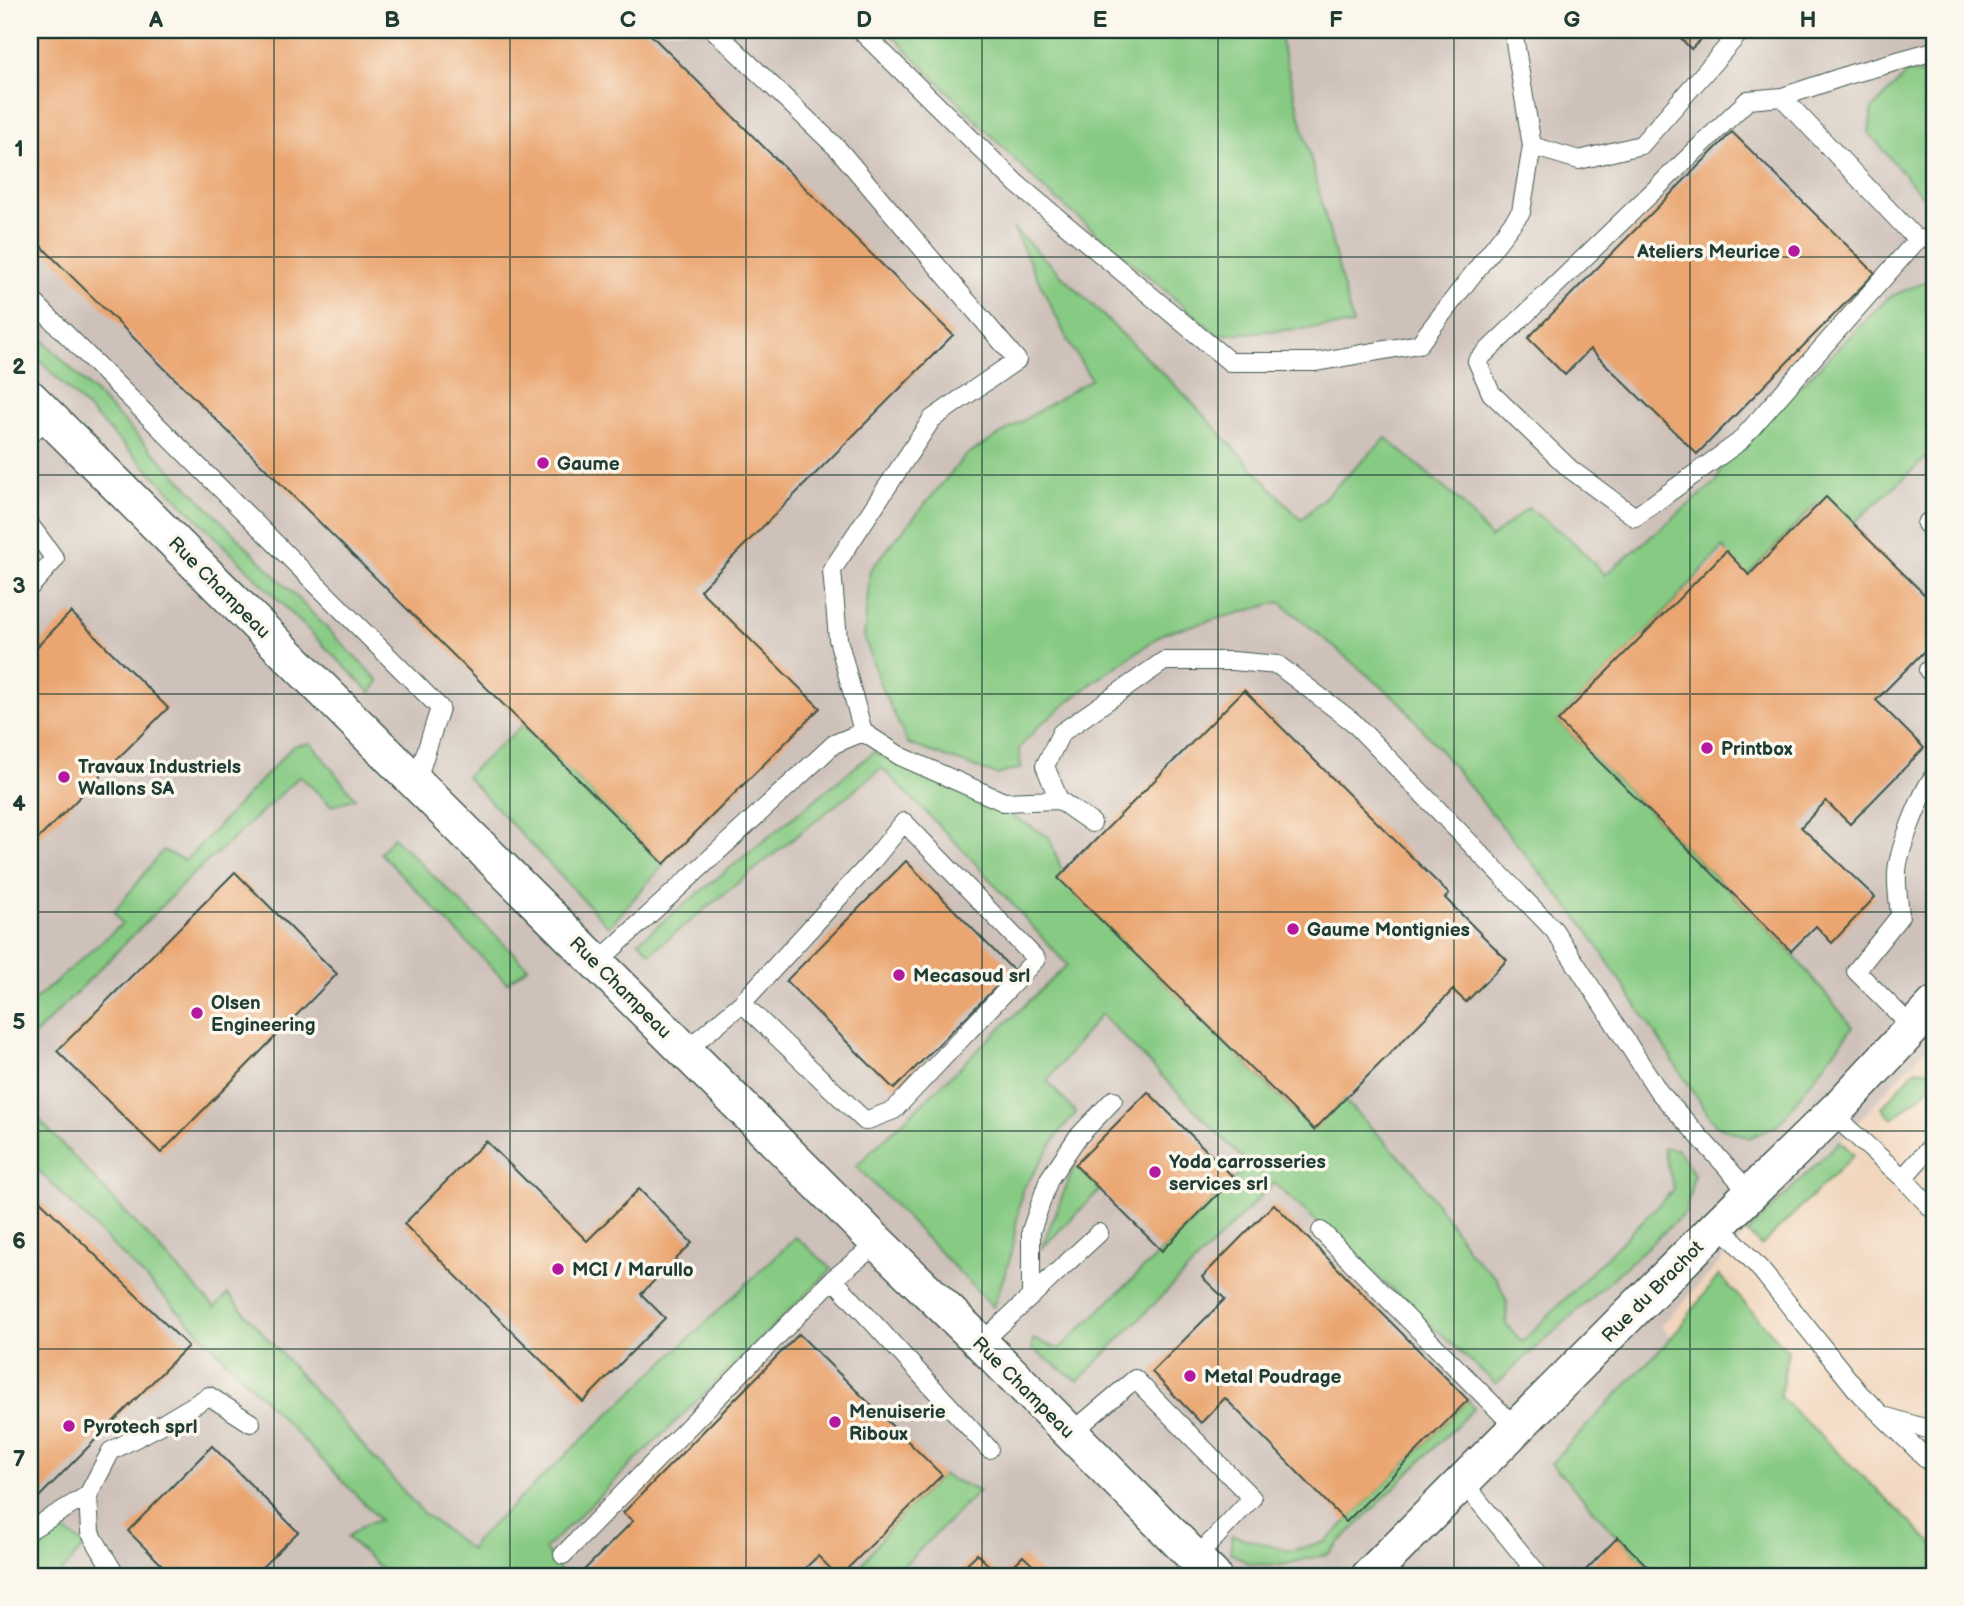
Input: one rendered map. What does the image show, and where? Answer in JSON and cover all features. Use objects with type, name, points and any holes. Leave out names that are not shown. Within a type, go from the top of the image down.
[{"type":"street","name":"Rue Champeau","points":[[36,416],[416,783],[1204,1567]]},
{"type":"street","name":"Rue du Brachot","points":[[1383,1571],[1463,1482],[1718,1224],[1832,1114],[1924,1017]]},
{"type":"lane","points":[[714,30],[838,149],[1017,360],[932,419],[832,570],[838,639],[863,732],[900,756],[1003,802],[1059,800]]},
{"type":"lane","points":[[860,30],[1017,184],[1230,362],[1316,362],[1419,344],[1521,212],[1532,146],[1513,30]]},
{"type":"lane","points":[[1532,146],[1579,160],[1640,145],[1742,30]]},
{"type":"lane","points":[[1782,97],[1926,239],[1739,442],[1635,517],[1570,469],[1491,393],[1478,361],[1748,100],[1782,97],[1934,51]]},
{"type":"lane","points":[[30,298],[440,708],[416,783]]},
{"type":"lane","points":[[30,525],[55,559],[30,587]]},
{"type":"lane","points":[[1091,823],[1059,800],[1045,766],[1060,733],[1164,662],[1233,662],[1278,666],[1353,722],[1554,930],[1659,1092],[1751,1193]]},
{"type":"lane","points":[[597,963],[834,744],[863,732]]},
{"type":"lane","points":[[1924,1017],[1856,971],[1900,916],[1896,870],[1926,786],[1934,776]]},
{"type":"lane","points":[[685,1051],[742,1003],[873,860],[904,822],[1035,959],[894,1110],[865,1121],[742,1003]]},
{"type":"lane","points":[[1031,1297],[1031,1231],[1049,1179],[1077,1138],[1113,1100]]},
{"type":"lane","points":[[1832,1114],[1903,1178],[1934,1211]]},
{"type":"lane","points":[[1903,1178],[1934,1143]]},
{"type":"lane","points":[[1718,1224],[1761,1270],[1860,1394],[1934,1466]]},
{"type":"lane","points":[[1321,1231],[1516,1428]]},
{"type":"lane","points":[[981,1343],[1099,1233]]},
{"type":"lane","points":[[563,1555],[833,1279],[878,1242]]},
{"type":"lane","points":[[833,1279],[989,1449]]},
{"type":"lane","points":[[1070,1434],[1135,1379],[1252,1498],[1204,1567]]},
{"type":"lane","points":[[116,1576],[90,1532],[88,1495],[111,1451],[209,1396],[251,1423]]},
{"type":"lane","points":[[1883,1416],[1934,1431]]},
{"type":"lane","points":[[1463,1482],[1538,1574]]},
{"type":"lane","points":[[30,1530],[88,1495]]},
{"type":"shaded area","points":[[30,30],[1934,30],[1934,1040],[1661,1326],[1905,1576],[30,1576]]},
{"type":"shaded area","points":[[1934,1040],[1934,1576],[1905,1576],[1661,1326]]},
{"type":"green space","points":[[887,30],[1278,30],[1353,325],[1218,335],[1043,188]]},
{"type":"green space","points":[[1908,72],[1934,76],[1933,209],[1869,133],[1872,109]]},
{"type":"green space","points":[[1013,228],[1184,394],[1301,520],[1386,438],[1462,503],[1490,538],[1528,508],[1569,538],[1605,575],[1716,482],[1724,462],[1889,297],[1934,278],[1934,451],[1849,527],[1818,502],[1745,578],[1723,547],[1651,627],[1558,721],[1790,951],[1853,1027],[1778,1125],[1749,1138],[1715,1125],[1585,927],[1401,703],[1280,602],[1164,633],[1091,684],[1039,726],[1019,748],[1021,768],[997,775],[908,744],[880,684],[864,636],[870,570],[965,456],[1091,379],[1069,343]]},
{"type":"green space","points":[[30,327],[379,681],[371,693],[30,351]]},
{"type":"green space","points":[[523,725],[664,864],[609,927],[466,776]]},
{"type":"green space","points":[[311,743],[355,798],[332,806],[300,776],[193,874],[30,1040],[30,1004],[122,924],[114,912],[163,850],[185,861],[293,746]]},
{"type":"green space","points":[[874,752],[998,808],[1049,837],[1063,873],[1059,878],[1313,1130],[1344,1100],[1414,1171],[1472,1255],[1497,1279],[1507,1301],[1506,1324],[1522,1342],[1674,1189],[1663,1148],[1677,1149],[1694,1174],[1686,1212],[1496,1384],[1274,1183],[1078,1381],[1032,1349],[1033,1339],[1059,1349],[1249,1165],[1101,1014],[1047,1081],[1076,1113],[1061,1130],[1022,1191],[1010,1259],[993,1307],[856,1166],[1067,965],[965,852],[882,768],[650,953],[639,941]]},
{"type":"green space","points":[[393,837],[528,967],[507,983],[380,853]]},
{"type":"green space","points":[[1934,1068],[1934,1084],[1892,1119],[1882,1107],[1916,1069],[1930,1071]]},
{"type":"green space","points":[[30,1110],[215,1308],[228,1294],[422,1512],[471,1550],[474,1542],[796,1237],[832,1269],[545,1549],[564,1576],[389,1576],[347,1537],[366,1524],[380,1520],[30,1162]]},
{"type":"green space","points":[[1840,1141],[1854,1155],[1761,1246],[1747,1233]]},
{"type":"green space","points":[[1075,1165],[1100,1190],[1041,1249]]},
{"type":"green space","points":[[1719,1275],[1788,1351],[1780,1397],[1934,1545],[1934,1576],[1657,1576],[1551,1463],[1672,1337]]},
{"type":"green space","points":[[1468,1400],[1474,1408],[1328,1554],[1282,1565],[1250,1564],[1230,1553],[1232,1535],[1290,1551],[1327,1541]]},
{"type":"green space","points":[[942,1475],[979,1491],[893,1576],[853,1576],[890,1527]]},
{"type":"green space","points":[[56,1525],[85,1545],[59,1576],[30,1576],[30,1548]]},
{"type":"building","name":"Gaume","points":[[30,30],[646,30],[953,335],[700,590],[820,708],[664,864],[30,235]]},
{"type":"building","points":[[1673,30],[1711,30],[1691,49]]},
{"type":"building","points":[[1732,132],[1875,273],[1697,454],[1590,349],[1565,375],[1528,338]]},
{"type":"building","name":"Printbox","points":[[1826,497],[1934,604],[1934,641],[1876,700],[1924,748],[1850,824],[1826,801],[1801,827],[1875,897],[1832,943],[1816,926],[1791,951],[1558,721],[1726,551],[1749,575]]},
{"type":"building","name":"Travaux Industriels Wallons SA","points":[[71,612],[168,708],[30,847],[30,654]]},
{"type":"building","name":"Gaume Montignies","points":[[1244,690],[1449,894],[1445,898],[1507,960],[1466,1002],[1453,990],[1314,1130],[1058,878]]},
{"type":"building","name":"Mecasoud srl","points":[[906,861],[1013,970],[894,1089],[786,981]]},
{"type":"building","name":"Olsen Engineering","points":[[235,872],[337,974],[161,1153],[57,1051]]},
{"type":"building","name":"Yoda carrosseries services srl","points":[[1148,1092],[1234,1178],[1162,1251],[1075,1165]]},
{"type":"building","name":"MCI / Marullo","points":[[486,1141],[587,1241],[639,1189],[692,1243],[641,1294],[665,1318],[583,1402],[404,1224]]},
{"type":"building","name":"Pyrotech sprl","points":[[30,1191],[188,1346],[30,1506]]},
{"type":"building","points":[[1274,1204],[1468,1400],[1346,1522],[1225,1398],[1201,1423],[1152,1372],[1225,1299],[1202,1277]]},
{"type":"building","name":"Menuiserie Riboux","points":[[799,1334],[942,1475],[840,1576],[818,1556],[797,1576],[578,1576],[633,1521],[623,1513]]},
{"type":"building","points":[[212,1446],[298,1532],[253,1576],[173,1576],[128,1531]]},
{"type":"building","points":[[1618,1537],[1657,1576],[1580,1576]]},
{"type":"building","points":[[977,1554],[1000,1576],[954,1576]]},
{"type":"building","points":[[1023,1556],[1044,1576],[1003,1576]]},
{"type":"place","name":"Ateliers Meurice","points":[[1794,251]]},
{"type":"place","name":"Gaume","points":[[543,463]]},
{"type":"place","name":"Printbox","points":[[1707,748]]},
{"type":"place","name":"Travaux Industriels Wallons SA","points":[[64,777]]},
{"type":"place","name":"Gaume Montignies","points":[[1293,929]]},
{"type":"place","name":"Mecasoud srl","points":[[899,975]]},
{"type":"place","name":"Olsen Engineering","points":[[197,1013]]},
{"type":"place","name":"Yoda carrosseries services srl","points":[[1155,1172]]},
{"type":"place","name":"MCI / Marullo","points":[[558,1269]]},
{"type":"place","name":"Metal Poudrage","points":[[1190,1376]]},
{"type":"place","name":"Menuiserie Riboux","points":[[835,1422]]},
{"type":"place","name":"Pyrotech sprl","points":[[69,1426]]}]
